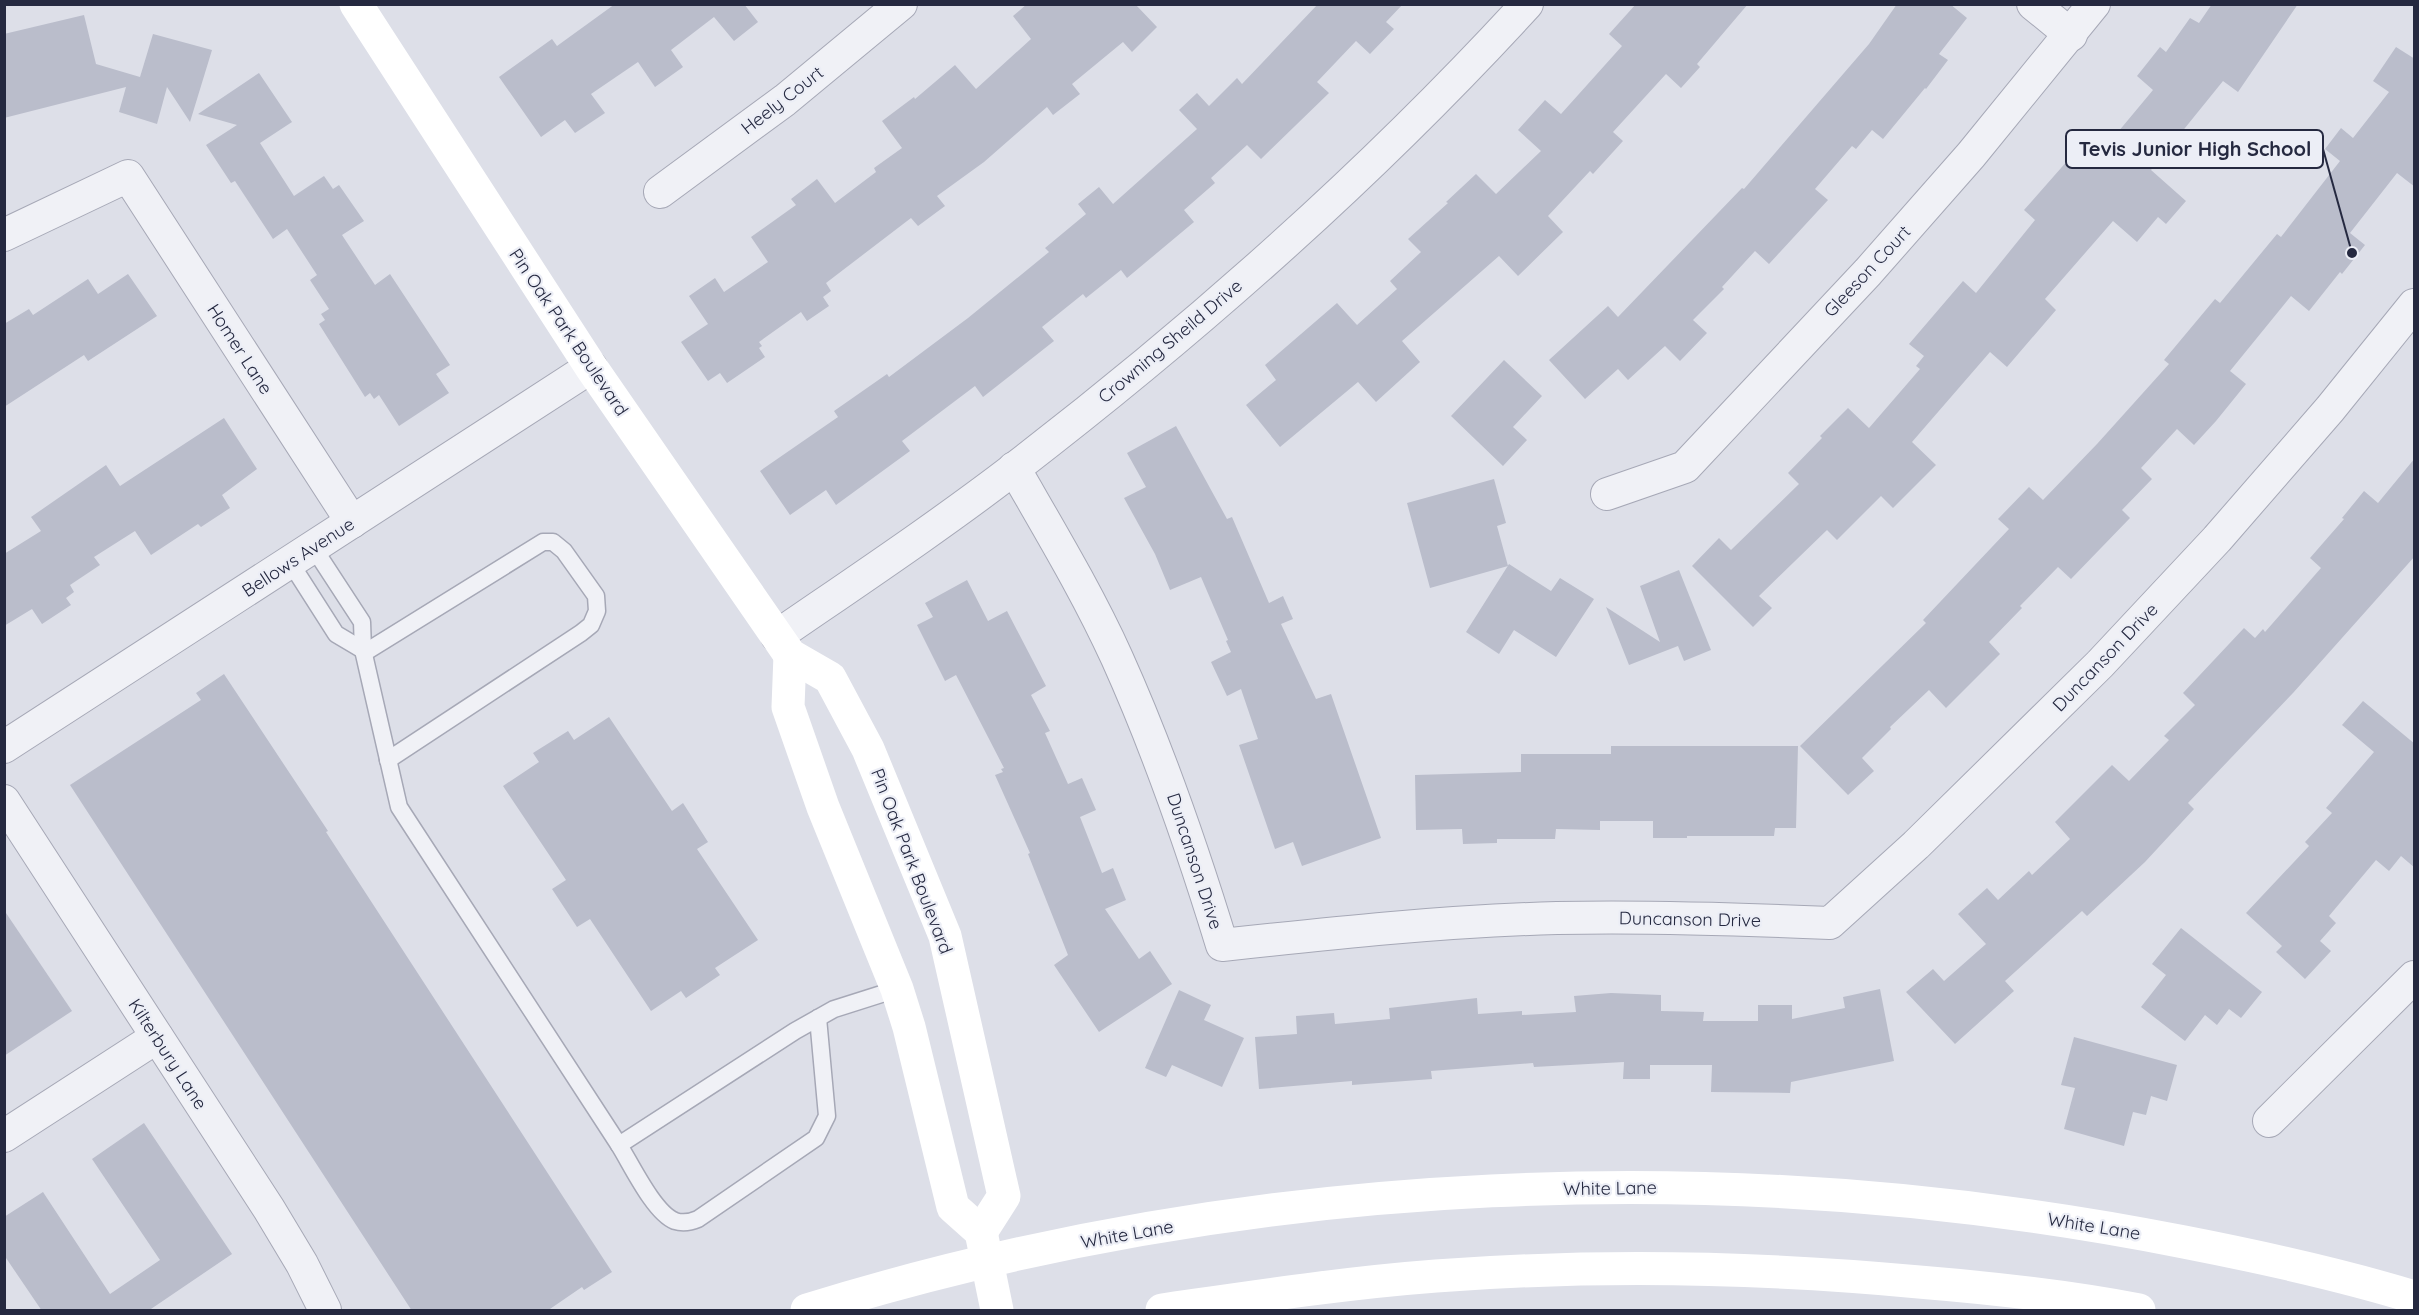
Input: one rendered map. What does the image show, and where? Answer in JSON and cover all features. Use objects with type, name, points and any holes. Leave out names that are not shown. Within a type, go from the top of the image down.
[{"type":"main road","name":"Pin Oak Park Boulevard","points":[[356,4],[591,367],[784,646],[830,678],[868,749],[945,936],[1004,1196],[984,1247]]},
{"type":"main road","points":[[784,646],[788,707],[823,807],[897,989],[909,1028],[953,1207],[984,1247],[997,1311]]},
{"type":"main road","name":"White Lane","points":[[807,1311],[984,1247],[1124,1233],[1271,1211],[1420,1195],[1519,1189],[1668,1188],[1816,1193],[1965,1207],[2101,1226],[2258,1257],[2415,1297]]},
{"type":"main road","points":[[1162,1311],[1287,1292],[1436,1276],[1534,1270],[1683,1269],[1832,1274],[1980,1287],[2139,1311]]},
{"type":"street","name":"Heely Court","points":[[660,192],[786,100],[901,4]]},
{"type":"street","points":[[2033,4],[2071,35]]},
{"type":"street","name":"Gleeson Court","points":[[1607,494],[1685,467],[1868,273],[1971,155],[2094,4]]},
{"type":"street","name":"Crowning Sheild Drive","points":[[784,646],[900,552],[1014,468],[1160,352],[1267,259],[1371,163],[1519,7]]},
{"type":"street","name":"Homer Lane","points":[[4,235],[128,176],[352,522]]},
{"type":"street","name":"Duncanson Drive","points":[[1014,468],[1076,575],[1116,657],[1164,770],[1195,857],[1222,945],[1389,927],[1555,918],[1665,917],[1830,922],[1916,845],[2108,656],[2225,530],[2330,409],[2415,305]]},
{"type":"street","name":"Bellows Avenue","points":[[4,747],[591,367]]},
{"type":"street","name":"Kilterbury Lane","points":[[4,801],[269,1209],[302,1264],[325,1311]]},
{"type":"street","points":[[2269,1121],[2415,976]]},
{"type":"street","points":[[4,1136],[157,1037]]},
{"type":"lane","points":[[363,651],[543,542],[553,542],[564,551],[596,596],[597,611],[591,625],[581,633],[388,760]]},
{"type":"lane","points":[[302,554],[336,634],[363,651]]},
{"type":"lane","points":[[302,554],[362,622],[363,651],[399,807],[662,1214],[676,1221],[687,1223],[698,1219],[816,1138],[827,1116],[818,1018]]},
{"type":"lane","points":[[619,1145],[834,1009],[897,989]]},
{"type":"building","points":[[615,4],[744,4],[758,22],[734,41],[714,17],[671,50],[683,67],[655,87],[638,62],[591,94],[605,113],[575,133],[565,120],[541,137],[499,77],[552,39],[557,46]]},
{"type":"building","points":[[1027,4],[1135,4],[1157,27],[1132,52],[1123,42],[1072,84],[1080,94],[1053,115],[1047,107],[984,162],[937,196],[945,206],[918,226],[911,218],[826,283],[831,291],[823,297],[829,306],[807,321],[801,312],[759,342],[762,346],[759,348],[765,357],[727,383],[720,373],[708,381],[681,342],[708,324],[689,296],[715,278],[724,292],[768,262],[751,237],[796,205],[791,199],[817,179],[835,203],[876,172],[874,168],[902,148],[882,121],[914,97],[915,99],[955,65],[976,89],[1031,39],[1013,16]]},
{"type":"building","points":[[1318,4],[1403,4],[1386,22],[1394,29],[1370,54],[1356,41],[1317,82],[1329,93],[1261,159],[1247,145],[1211,178],[1215,183],[1184,210],[1194,222],[1127,278],[1121,270],[1086,298],[1083,294],[1042,327],[1054,341],[983,397],[975,386],[902,441],[910,451],[836,505],[826,490],[790,515],[760,471],[838,417],[834,411],[887,374],[889,377],[968,318],[1049,252],[1045,248],[1086,214],[1078,204],[1099,187],[1113,204],[1197,129],[1179,110],[1197,93],[1209,106],[1237,78],[1242,84]]},
{"type":"building","points":[[1636,4],[1748,4],[1697,64],[1700,67],[1681,88],[1666,74],[1613,132],[1623,141],[1593,174],[1590,171],[1548,216],[1563,232],[1518,276],[1499,256],[1402,341],[1420,362],[1376,402],[1358,382],[1280,447],[1246,405],[1276,380],[1265,365],[1337,303],[1357,325],[1397,289],[1390,281],[1421,252],[1408,239],[1448,203],[1446,202],[1476,174],[1496,194],[1541,151],[1518,130],[1545,100],[1561,114],[1622,46],[1609,34]]},
{"type":"building","points":[[1897,4],[1950,4],[1967,18],[1939,54],[1948,60],[1926,89],[1883,139],[1872,130],[1856,149],[1852,146],[1815,189],[1828,200],[1769,264],[1755,251],[1722,287],[1724,289],[1693,320],[1707,333],[1680,361],[1665,346],[1628,380],[1618,369],[1585,399],[1549,360],[1608,306],[1618,317],[1742,188],[1744,189],[1869,44]]},
{"type":"building","points":[[2212,4],[2298,4],[2238,92],[2223,81],[2151,170],[2186,201],[2166,224],[2158,217],[2137,242],[2113,221],[2045,299],[2056,310],[2007,367],[1990,352],[1912,442],[1936,465],[1893,508],[1881,496],[1837,540],[1827,530],[1759,596],[1772,608],[1753,627],[1692,566],[1719,538],[1731,550],[1799,484],[1788,473],[1848,408],[1869,428],[1920,369],[1916,366],[1924,356],[1909,344],[1963,281],[1976,293],[2035,220],[2024,210],[2083,143],[2098,156],[2153,90],[2137,76],[2160,47],[2166,52],[2190,18],[2199,23]]},
{"type":"building","points":[[84,15],[96,64],[140,77],[153,34],[212,50],[190,122],[167,87],[157,124],[119,112],[126,87],[4,118],[4,34]]},
{"type":"building","points":[[2396,47],[2415,59],[2415,187],[2397,173],[2350,233],[2365,245],[2342,274],[2340,272],[2309,311],[2291,296],[2230,371],[2246,384],[2216,421],[2194,445],[2177,429],[2141,468],[2152,479],[2122,510],[2130,518],[2071,579],[2058,567],[2020,606],[2022,608],[1989,642],[2000,654],[1946,708],[1929,690],[1890,727],[1891,729],[1862,758],[1874,771],[1848,795],[1800,746],[1926,623],[1923,620],[2009,529],[1998,519],[2029,487],[2043,500],[2169,364],[2164,360],[2215,299],[2220,303],[2277,234],[2281,237],[2340,161],[2325,149],[2341,128],[2353,138],[2389,92],[2373,81]]},
{"type":"building","points":[[259,73],[292,122],[260,143],[294,196],[324,176],[333,189],[339,185],[364,221],[342,235],[375,285],[390,274],[450,365],[436,374],[449,393],[399,426],[379,395],[374,399],[370,393],[365,397],[319,324],[325,320],[321,314],[329,309],[310,280],[317,275],[287,229],[273,239],[235,181],[231,183],[206,145],[237,125],[198,114]]},
{"type":"building","points":[[128,274],[157,316],[88,361],[84,355],[4,407],[4,324],[29,309],[33,315],[88,279],[98,294]]},
{"type":"building","points":[[1504,360],[1542,396],[1513,427],[1527,440],[1503,466],[1451,416]]},
{"type":"building","points":[[224,418],[257,469],[222,495],[230,508],[201,527],[198,524],[151,555],[135,531],[94,557],[100,565],[70,585],[74,592],[66,598],[71,605],[42,624],[32,609],[4,626],[4,554],[41,531],[31,517],[106,465],[120,486]]},
{"type":"building","points":[[1176,426],[1227,519],[1232,517],[1269,603],[1283,596],[1293,619],[1281,624],[1316,699],[1331,694],[1381,838],[1302,866],[1293,842],[1275,849],[1239,745],[1258,739],[1241,689],[1227,696],[1211,662],[1231,652],[1201,577],[1170,590],[1155,554],[1124,498],[1146,487],[1127,453]]},
{"type":"building","points":[[2415,458],[2415,556],[2293,693],[2188,803],[2194,809],[2145,862],[2087,916],[2082,911],[2005,981],[2014,991],[1955,1044],[1906,992],[1933,969],[1944,981],[1986,944],[1958,914],[1987,888],[1998,900],[2029,871],[2032,875],[2070,839],[2055,822],[2112,765],[2129,781],[2169,740],[2164,736],[2195,705],[2183,693],[2244,628],[2255,638],[2263,629],[2265,632],[2321,568],[2310,558],[2344,519],[2342,518],[2364,491],[2378,503]]},
{"type":"building","points":[[1494,479],[1506,523],[1497,526],[1508,566],[1430,588],[1407,503]]},
{"type":"building","points":[[1509,564],[1551,591],[1560,578],[1594,599],[1556,657],[1514,630],[1499,654],[1466,632]]},
{"type":"building","points":[[1679,570],[1711,650],[1684,661],[1678,646],[1629,665],[1606,607],[1660,642],[1640,586]]},
{"type":"building","points":[[967,580],[988,621],[1007,611],[1046,686],[1031,695],[1050,731],[1045,733],[1068,784],[1082,778],[1096,810],[1080,817],[1102,873],[1113,868],[1126,900],[1105,909],[1139,959],[1150,951],[1172,984],[1099,1032],[1054,965],[1068,955],[1028,854],[1030,853],[995,775],[1003,772],[1001,769],[1004,768],[956,675],[945,681],[917,625],[933,617],[925,603]]},
{"type":"building","points":[[224,674],[612,1272],[584,1290],[582,1287],[547,1311],[412,1311],[70,785],[201,700],[196,693]]},
{"type":"building","points":[[2363,701],[2415,744],[2415,868],[2401,856],[2389,871],[2376,860],[2329,916],[2336,923],[2320,941],[2331,951],[2305,979],[2276,952],[2282,946],[2246,913],[2309,846],[2305,842],[2332,813],[2326,808],[2374,752],[2342,725]]},
{"type":"building","points":[[609,717],[672,811],[683,803],[708,842],[697,849],[758,940],[715,968],[720,975],[686,998],[681,991],[651,1011],[590,919],[577,927],[552,889],[566,880],[503,786],[539,762],[533,753],[568,731],[574,740]]},
{"type":"building","points":[[1611,746],[1798,746],[1796,828],[1775,828],[1774,836],[1653,838],[1653,821],[1600,821],[1600,830],[1556,829],[1555,839],[1497,839],[1497,843],[1463,844],[1462,829],[1416,830],[1415,775],[1521,772],[1521,754],[1611,754]]},
{"type":"building","points":[[4,910],[72,1011],[4,1056]]},
{"type":"building","points":[[2181,928],[2262,992],[2241,1018],[2229,1009],[2217,1025],[2205,1015],[2185,1041],[2141,1007],[2166,975],[2152,964]]},
{"type":"building","points":[[1880,989],[1894,1061],[1791,1082],[1790,1093],[1711,1092],[1712,1065],[1650,1065],[1650,1079],[1623,1079],[1624,1062],[1534,1067],[1533,1063],[1431,1071],[1432,1079],[1352,1085],[1352,1081],[1259,1089],[1255,1037],[1297,1034],[1296,1016],[1334,1013],[1335,1024],[1390,1019],[1389,1008],[1477,998],[1478,1014],[1522,1011],[1522,1015],[1576,1012],[1574,996],[1611,993],[1661,995],[1661,1011],[1704,1012],[1703,1021],[1758,1021],[1758,1005],[1792,1005],[1792,1019],[1845,1008],[1843,997]]},
{"type":"building","points":[[1179,990],[1211,1005],[1204,1020],[1244,1038],[1222,1087],[1172,1065],[1166,1077],[1145,1068]]},
{"type":"building","points":[[2074,1037],[2177,1065],[2167,1101],[2151,1096],[2146,1115],[2133,1112],[2124,1146],[2064,1129],[2075,1088],[2061,1085]]},
{"type":"building","points":[[144,1123],[232,1254],[148,1311],[42,1311],[4,1255],[4,1217],[43,1192],[110,1294],[160,1260],[92,1159]]},
{"type":"place","name":"Tevis Junior High School","points":[[2352,253]]}]
